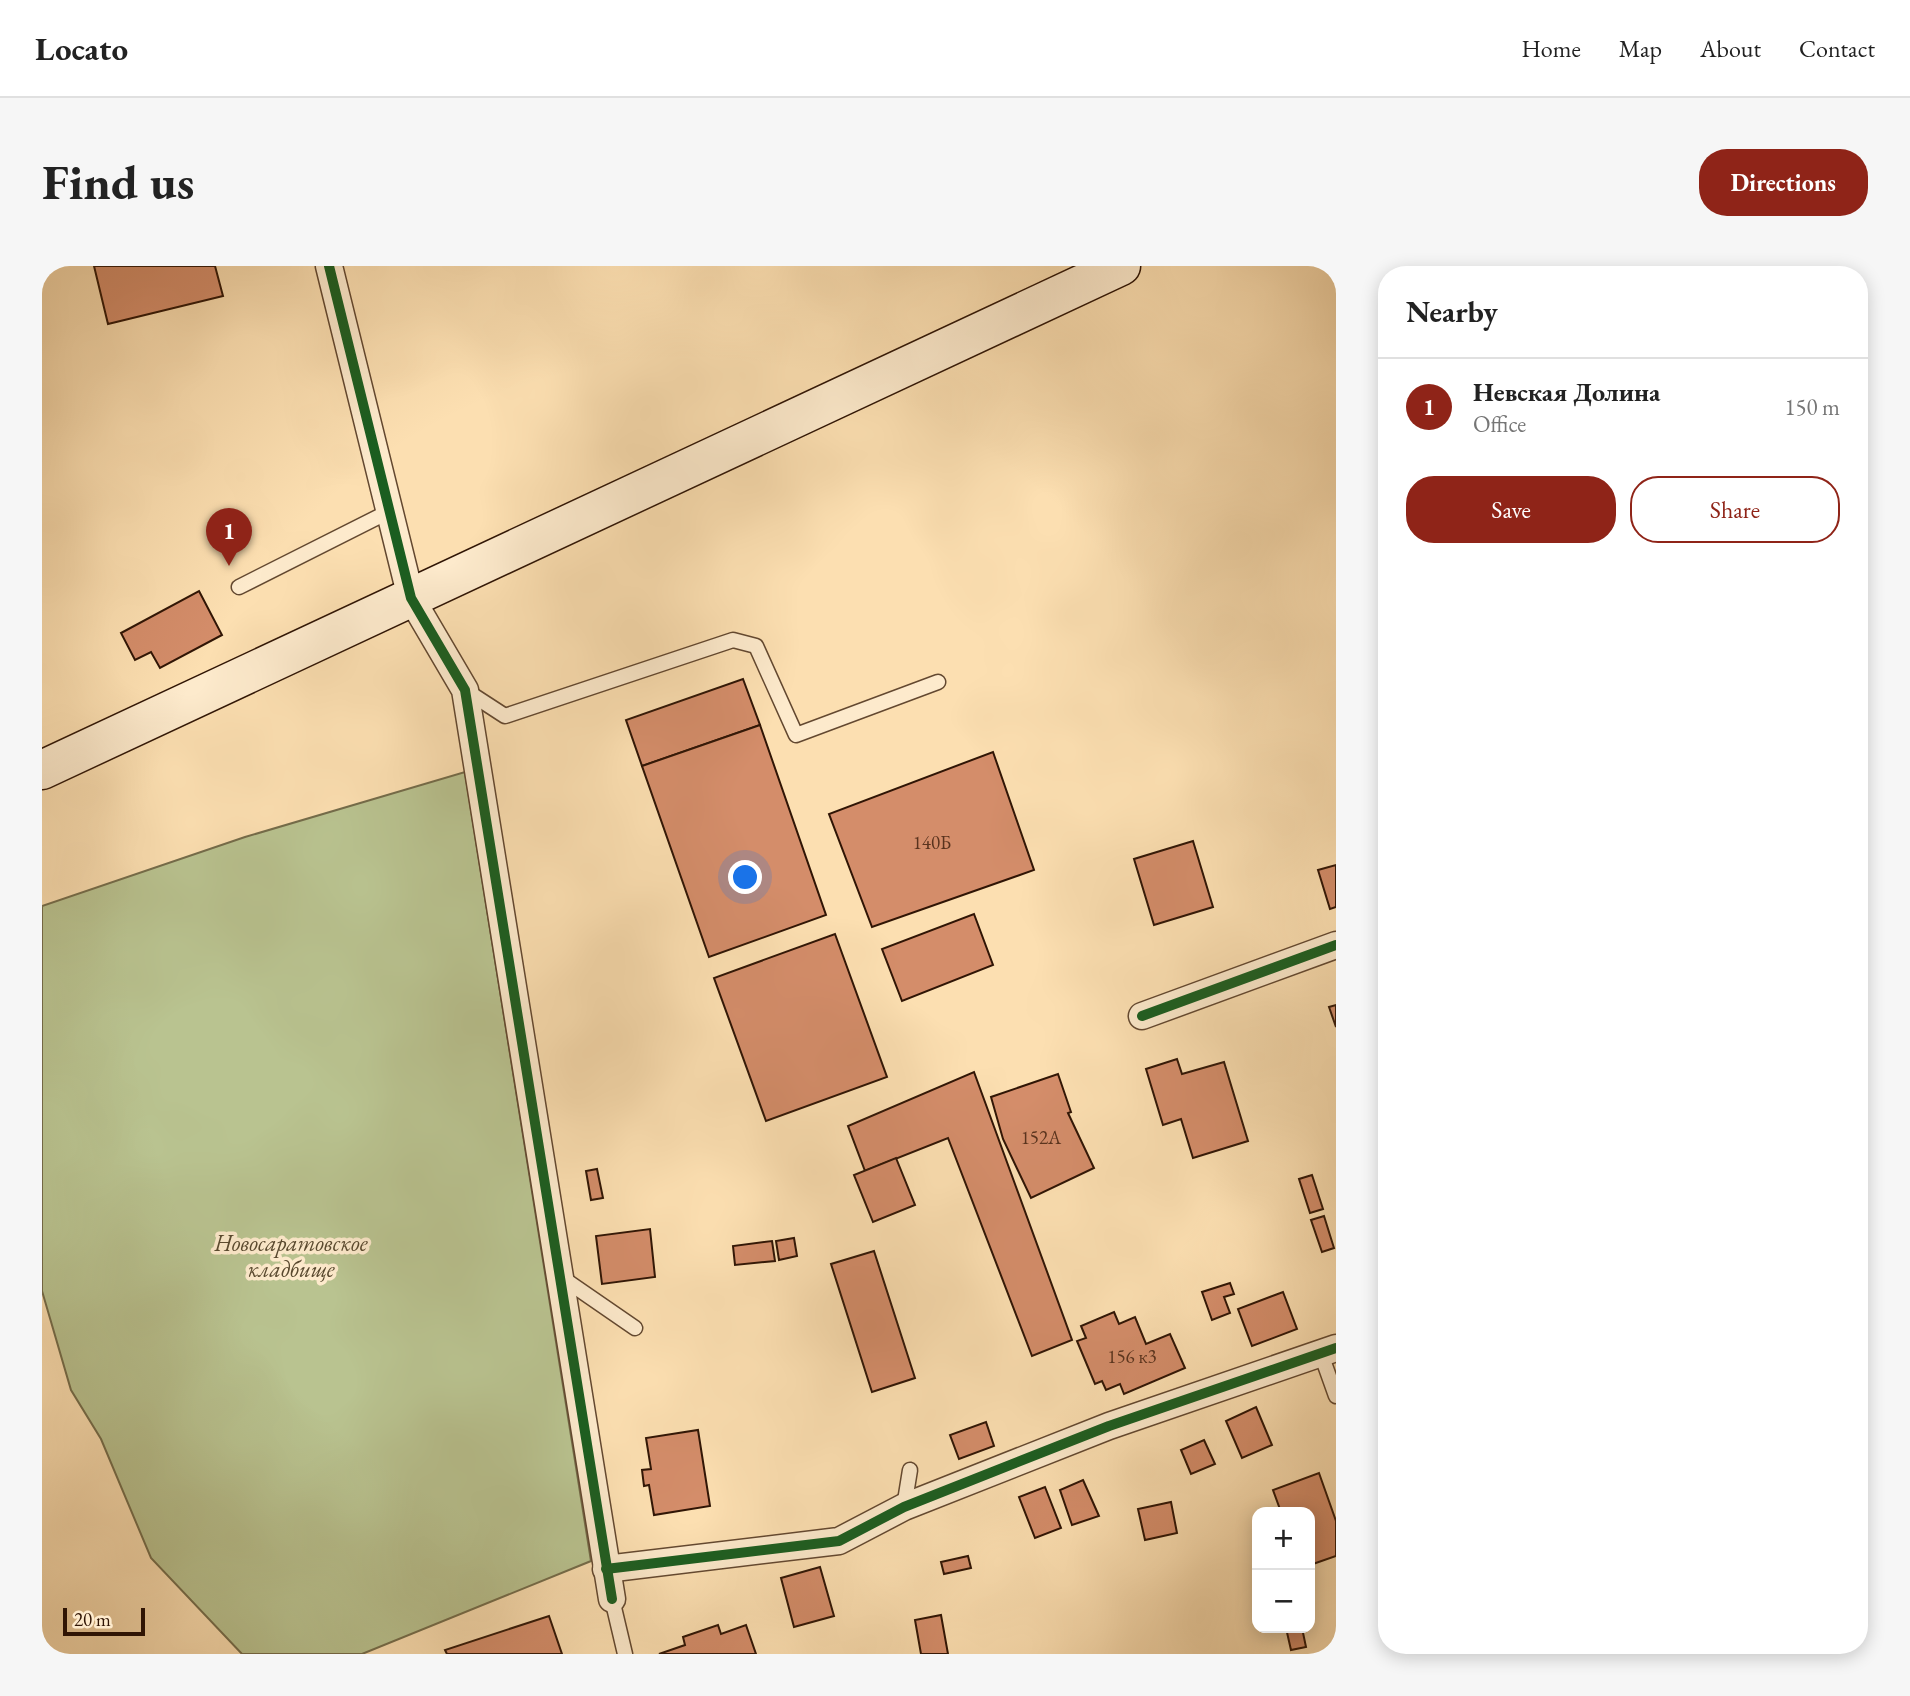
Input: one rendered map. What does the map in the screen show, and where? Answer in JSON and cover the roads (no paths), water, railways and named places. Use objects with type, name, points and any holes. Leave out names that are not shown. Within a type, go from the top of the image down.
[{"type":"main road","points":[[42,770],[1121,266]]},
{"type":"street","points":[[329,266],[411,598],[465,690],[612,1599]]},
{"type":"street","points":[[1142,1016],[1336,945]]},
{"type":"street","points":[[606,1569],[839,1541],[904,1507],[1109,1426],[1329,1351]]},
{"type":"lane","points":[[239,587],[390,511]]},
{"type":"lane","points":[[465,690],[505,716],[733,640],[756,646],[796,735],[939,682]]},
{"type":"lane","points":[[561,1277],[635,1328]]},
{"type":"lane","points":[[1329,1351],[1336,1396]]},
{"type":"lane","points":[[904,1507],[911,1470]]},
{"type":"lane","points":[[612,1599],[625,1654]]},
{"type":"place","name":"Невская Долина","points":[[229,566]]},
{"type":"park label","name":"Новосаратовское кладбище","points":[[291,1256]]}]
